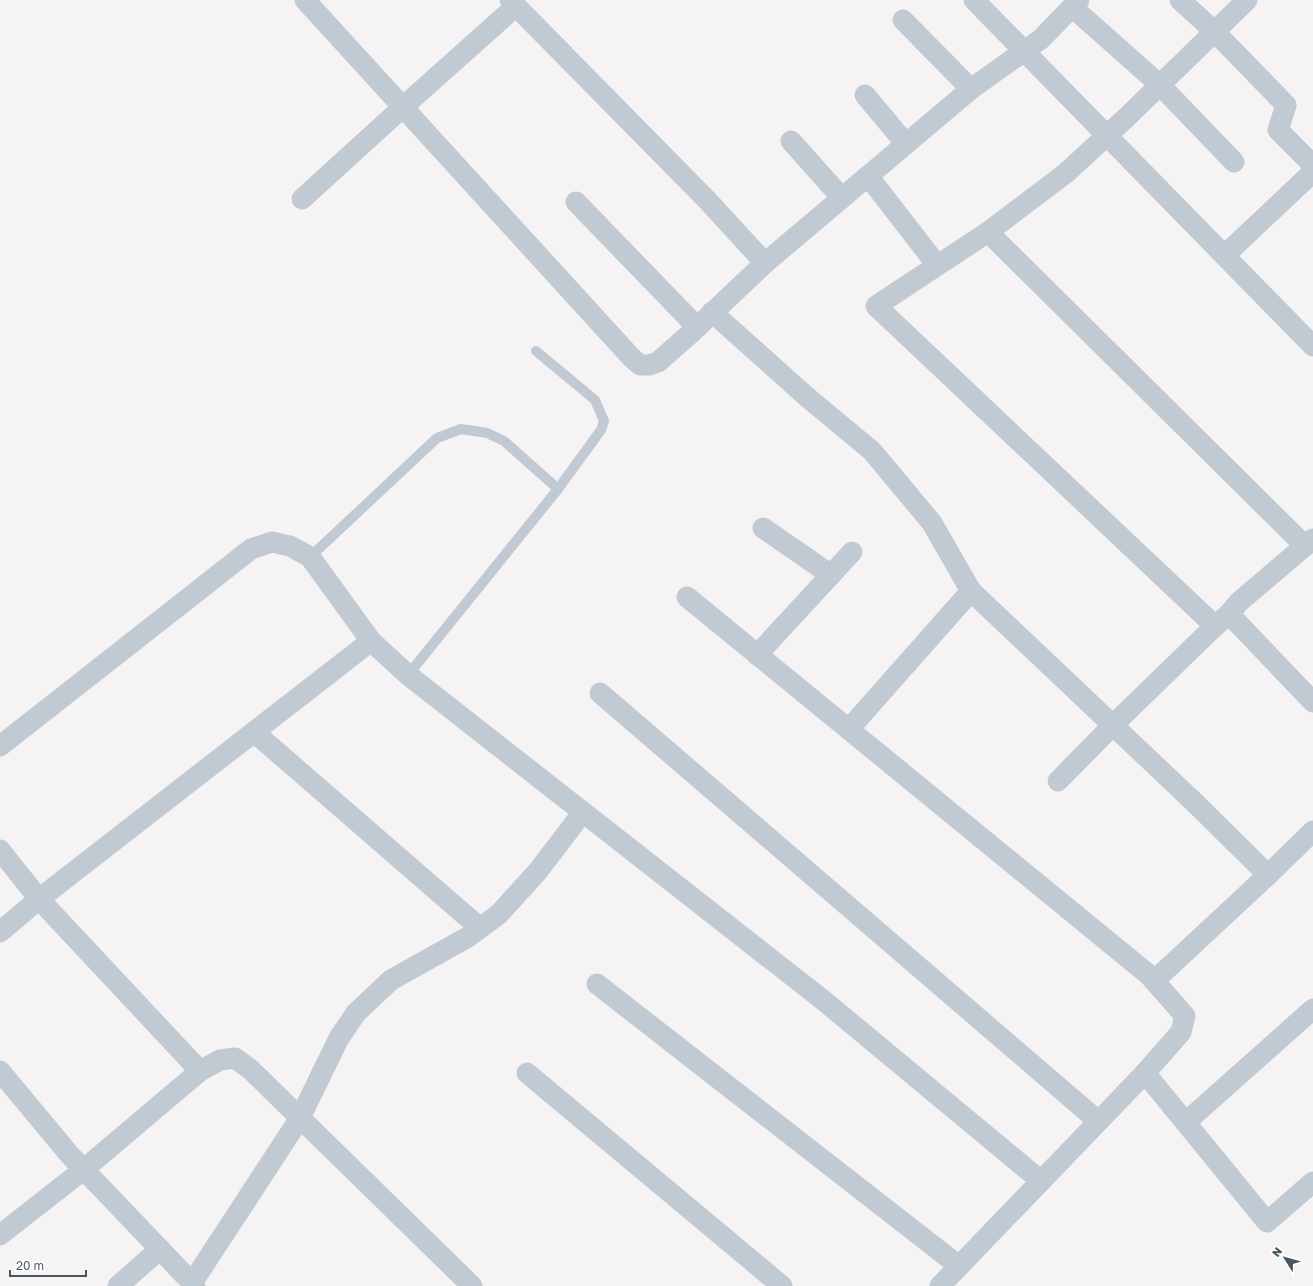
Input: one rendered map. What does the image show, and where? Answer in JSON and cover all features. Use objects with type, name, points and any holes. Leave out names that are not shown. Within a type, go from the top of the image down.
[{"type":"street","points":[[305,0],[631,356],[640,364],[649,365],[658,362],[765,263],[971,89],[1041,39],[1075,4],[1160,85],[1234,162]]},
{"type":"street","points":[[974,0],[1108,135],[1313,346]]},
{"type":"street","points":[[1180,0],[1214,31],[1286,105],[1278,130],[1313,165]]},
{"type":"street","points":[[1247,0],[1108,135],[1066,173],[988,232],[876,306],[1313,702]]},
{"type":"street","points":[[302,199],[513,3],[708,201],[765,263]]},
{"type":"street","points":[[903,20],[971,89]]},
{"type":"street","points":[[865,95],[906,144]]},
{"type":"street","points":[[791,141],[842,198]]},
{"type":"street","points":[[1225,256],[1313,172]]},
{"type":"street","points":[[868,176],[937,265]]},
{"type":"street","points":[[576,202],[697,327]]},
{"type":"street","points":[[988,232],[1309,542],[1239,602],[1058,780]]},
{"type":"street","points":[[712,312],[807,397],[872,451],[932,523],[971,591],[1194,802],[1268,875]]},
{"type":"street","points":[[763,528],[831,575]]},
{"type":"street","points":[[0,746],[251,549],[272,542],[290,546],[310,558],[371,641],[408,675],[823,1000],[1041,1181]]},
{"type":"street","points":[[757,655],[852,552]]},
{"type":"street","points":[[849,730],[971,591]]},
{"type":"street","points":[[688,597],[1149,975],[1185,1016],[1181,1032],[1145,1073],[940,1286]]},
{"type":"street","points":[[0,932],[38,899],[371,641]]},
{"type":"street","points":[[600,693],[1098,1122]]},
{"type":"street","points":[[254,732],[480,928]]},
{"type":"street","points":[[0,1071],[83,1170],[193,1284],[300,1118],[339,1038],[356,1014],[391,980],[468,937],[499,914],[538,871],[583,812]]},
{"type":"street","points":[[1154,981],[1268,875],[1313,830]]},
{"type":"street","points":[[0,850],[38,899],[200,1071]]},
{"type":"street","points":[[597,984],[959,1266]]},
{"type":"street","points":[[1186,1122],[1313,1009]]},
{"type":"street","points":[[0,1235],[83,1170],[200,1071],[220,1060],[235,1058],[250,1069],[472,1286]]},
{"type":"street","points":[[527,1073],[782,1286]]},
{"type":"street","points":[[1145,1073],[1267,1222],[1313,1182]]},
{"type":"street","points":[[118,1286],[160,1249]]},
{"type":"lane","points":[[408,675],[558,489],[601,430],[604,421],[595,400],[536,351]]},
{"type":"lane","points":[[310,558],[437,438],[461,429],[487,433],[504,441],[558,489]]}]
